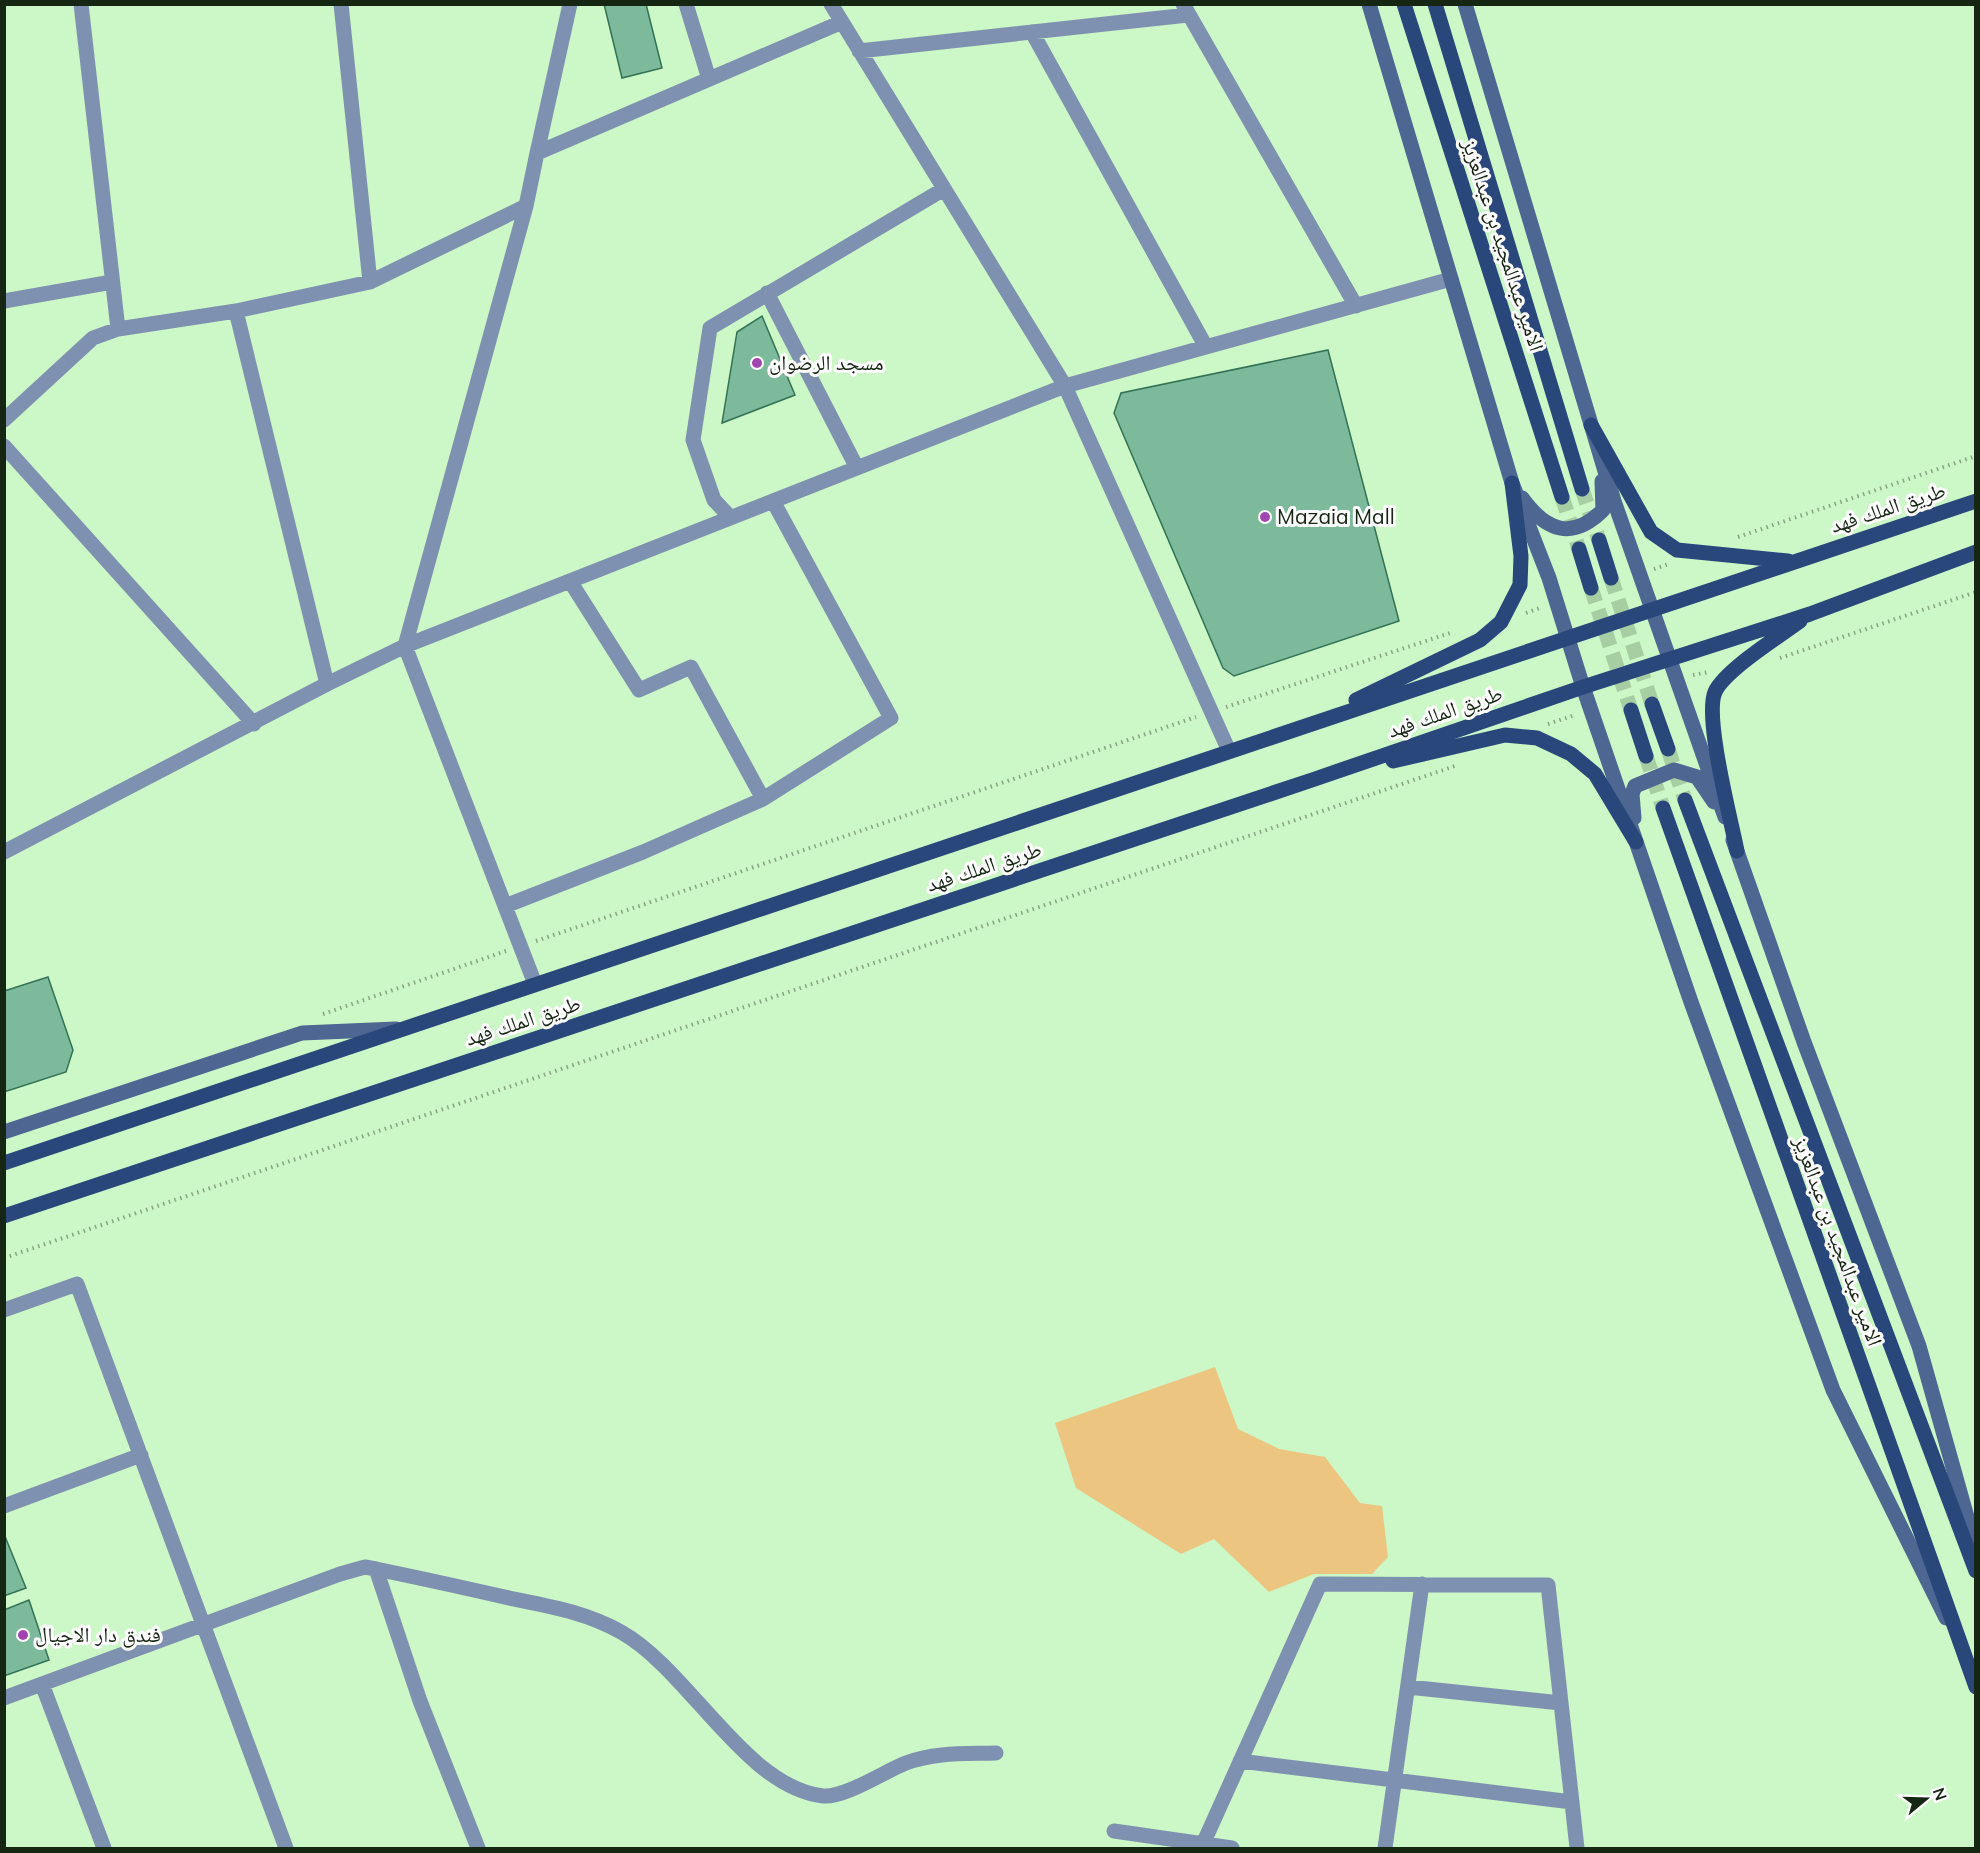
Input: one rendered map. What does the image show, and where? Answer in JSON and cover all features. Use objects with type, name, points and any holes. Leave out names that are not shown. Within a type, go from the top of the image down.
[{"type":"main road","name":"الامير عبدالمجيد بن عبدالعزيز","points":[[1404,4],[1562,497]]},
{"type":"main road","name":"الامير عبدالمجيد بن عبدالعزيز","points":[[1435,4],[1582,489]]},
{"type":"main road","points":[[1592,431],[1651,532],[1677,550],[1794,562]]},
{"type":"main road","points":[[1298,728],[1480,640],[1501,622],[1520,585],[1521,556],[1512,483]]},
{"type":"main road","name":"طريق الملك فهد","points":[[4,1163],[1976,501]]},
{"type":"main road","points":[[1599,540],[1611,578]]},
{"type":"main road","points":[[1579,549],[1592,588]]},
{"type":"main road","name":"طريق الملك فهد","points":[[4,1216],[1312,780],[1583,687],[1810,614],[1976,552]]},
{"type":"main road","points":[[1737,851],[1712,723],[1714,692],[1731,672],[1810,614]]},
{"type":"main road","points":[[1652,704],[1668,748]]},
{"type":"main road","points":[[1631,710],[1646,756]]},
{"type":"main road","points":[[1312,780],[1505,735],[1537,738],[1571,754],[1595,774],[1636,842]]},
{"type":"main road","name":"الامير عبدالمجيد بن عبدالعزيز","points":[[1685,800],[1852,1248],[1976,1571]]},
{"type":"main road","name":"الامير عبدالمجيد بن عبدالعزيز","points":[[1663,808],[1976,1687]]},
{"type":"street","points":[[81,4],[118,329]]},
{"type":"street","points":[[341,4],[370,282]]},
{"type":"street","points":[[535,984],[405,646],[526,206],[570,4]]},
{"type":"street","points":[[686,4],[709,79]]},
{"type":"street","points":[[831,4],[1065,386],[1229,751]]},
{"type":"street","points":[[1369,4],[1512,483],[1549,578],[1583,687],[1691,1002],[1833,1390],[1964,1654]]},
{"type":"street","points":[[1465,4],[1592,431],[1651,610],[1804,1042],[1919,1346],[1976,1549]]},
{"type":"street","points":[[859,51],[1032,32],[1186,10],[1356,306]]},
{"type":"street","points":[[537,153],[842,22]]},
{"type":"street","points":[[1032,32],[1206,347]]},
{"type":"street","points":[[730,518],[714,500],[693,440],[710,328],[944,189]]},
{"type":"street","points":[[4,420],[93,338],[118,329],[236,311],[370,282],[526,206]]},
{"type":"street","points":[[4,852],[254,724],[327,684],[405,646],[1065,386],[1451,279]]},
{"type":"street","points":[[4,300],[112,282]]},
{"type":"street","points":[[767,293],[857,468]]},
{"type":"street","points":[[236,311],[327,684]]},
{"type":"street","points":[[1512,483],[1531,510],[1547,524],[1564,529],[1589,524],[1603,510],[1601,477],[1592,431]]},
{"type":"street","points":[[4,446],[254,724]]},
{"type":"street","points":[[505,906],[644,852],[763,799],[891,718],[773,501]]},
{"type":"street","points":[[570,581],[639,690],[691,667],[763,799]]},
{"type":"street","points":[[1636,842],[1632,794],[1635,786],[1674,770],[1696,777],[1725,819]]},
{"type":"street","points":[[4,1132],[302,1033],[402,1029]]},
{"type":"street","points":[[4,1310],[77,1284],[286,1848]]},
{"type":"street","points":[[4,1506],[141,1455]]},
{"type":"street","points":[[4,1698],[340,1574],[365,1567],[589,1616],[623,1633],[652,1653],[752,1760],[806,1793],[826,1796],[866,1783],[906,1763],[938,1754],[996,1754]]},
{"type":"street","points":[[376,1569],[420,1701],[478,1848]]},
{"type":"street","points":[[1203,1844],[1320,1584],[1548,1585],[1577,1848]]},
{"type":"street","points":[[1385,1848],[1422,1584]]},
{"type":"street","points":[[42,1684],[104,1848]]},
{"type":"street","points":[[1408,1687],[1561,1703]]},
{"type":"street","points":[[1240,1761],[1572,1802]]},
{"type":"street","points":[[1114,1831],[1233,1848]]},
{"type":"path","points":[[1728,541],[1976,456]]},
{"type":"path","points":[[1650,570],[1697,553]]},
{"type":"path","points":[[1779,658],[1976,592]]},
{"type":"path","points":[[1501,622],[1545,606]]},
{"type":"path","points":[[319,1015],[1211,712],[1454,632]]},
{"type":"path","points":[[4,1258],[1460,765]]},
{"type":"shaded area","points":[[1215,1367],[1238,1429],[1279,1449],[1325,1457],[1360,1503],[1382,1506],[1388,1557],[1372,1574],[1314,1574],[1269,1592],[1214,1539],[1181,1554],[1076,1488],[1055,1423]]},
{"type":"building","points":[[604,4],[646,4],[662,68],[622,78]]},
{"type":"building","name":"مسجد الرضوان","points":[[762,316],[795,395],[722,423],[737,332]]},
{"type":"building","name":"Mazaia Mall","points":[[1328,350],[1399,621],[1234,676],[1223,668],[1114,413],[1121,393]]},
{"type":"building","points":[[48,977],[73,1050],[66,1072],[4,1092],[4,991]]},
{"type":"building","points":[[4,1534],[26,1588],[4,1596]]},
{"type":"building","name":"فندق دار الاجيال","points":[[29,1600],[49,1660],[4,1676],[4,1610]]},
{"type":"tunnel","points":[[1582,489],[1599,540]]},
{"type":"tunnel","points":[[1562,497],[1579,549]]},
{"type":"tunnel","points":[[1611,578],[1652,704]]},
{"type":"tunnel","points":[[1591,588],[1631,710]]},
{"type":"tunnel","points":[[1668,749],[1685,800]]},
{"type":"tunnel","points":[[1646,756],[1663,808]]},
{"type":"place","name":"مسجد الرضوان","points":[[757,363]]},
{"type":"place","name":"Mazaia Mall","points":[[1265,517]]},
{"type":"place","name":"فندق دار الاجيال","points":[[23,1635]]}]
